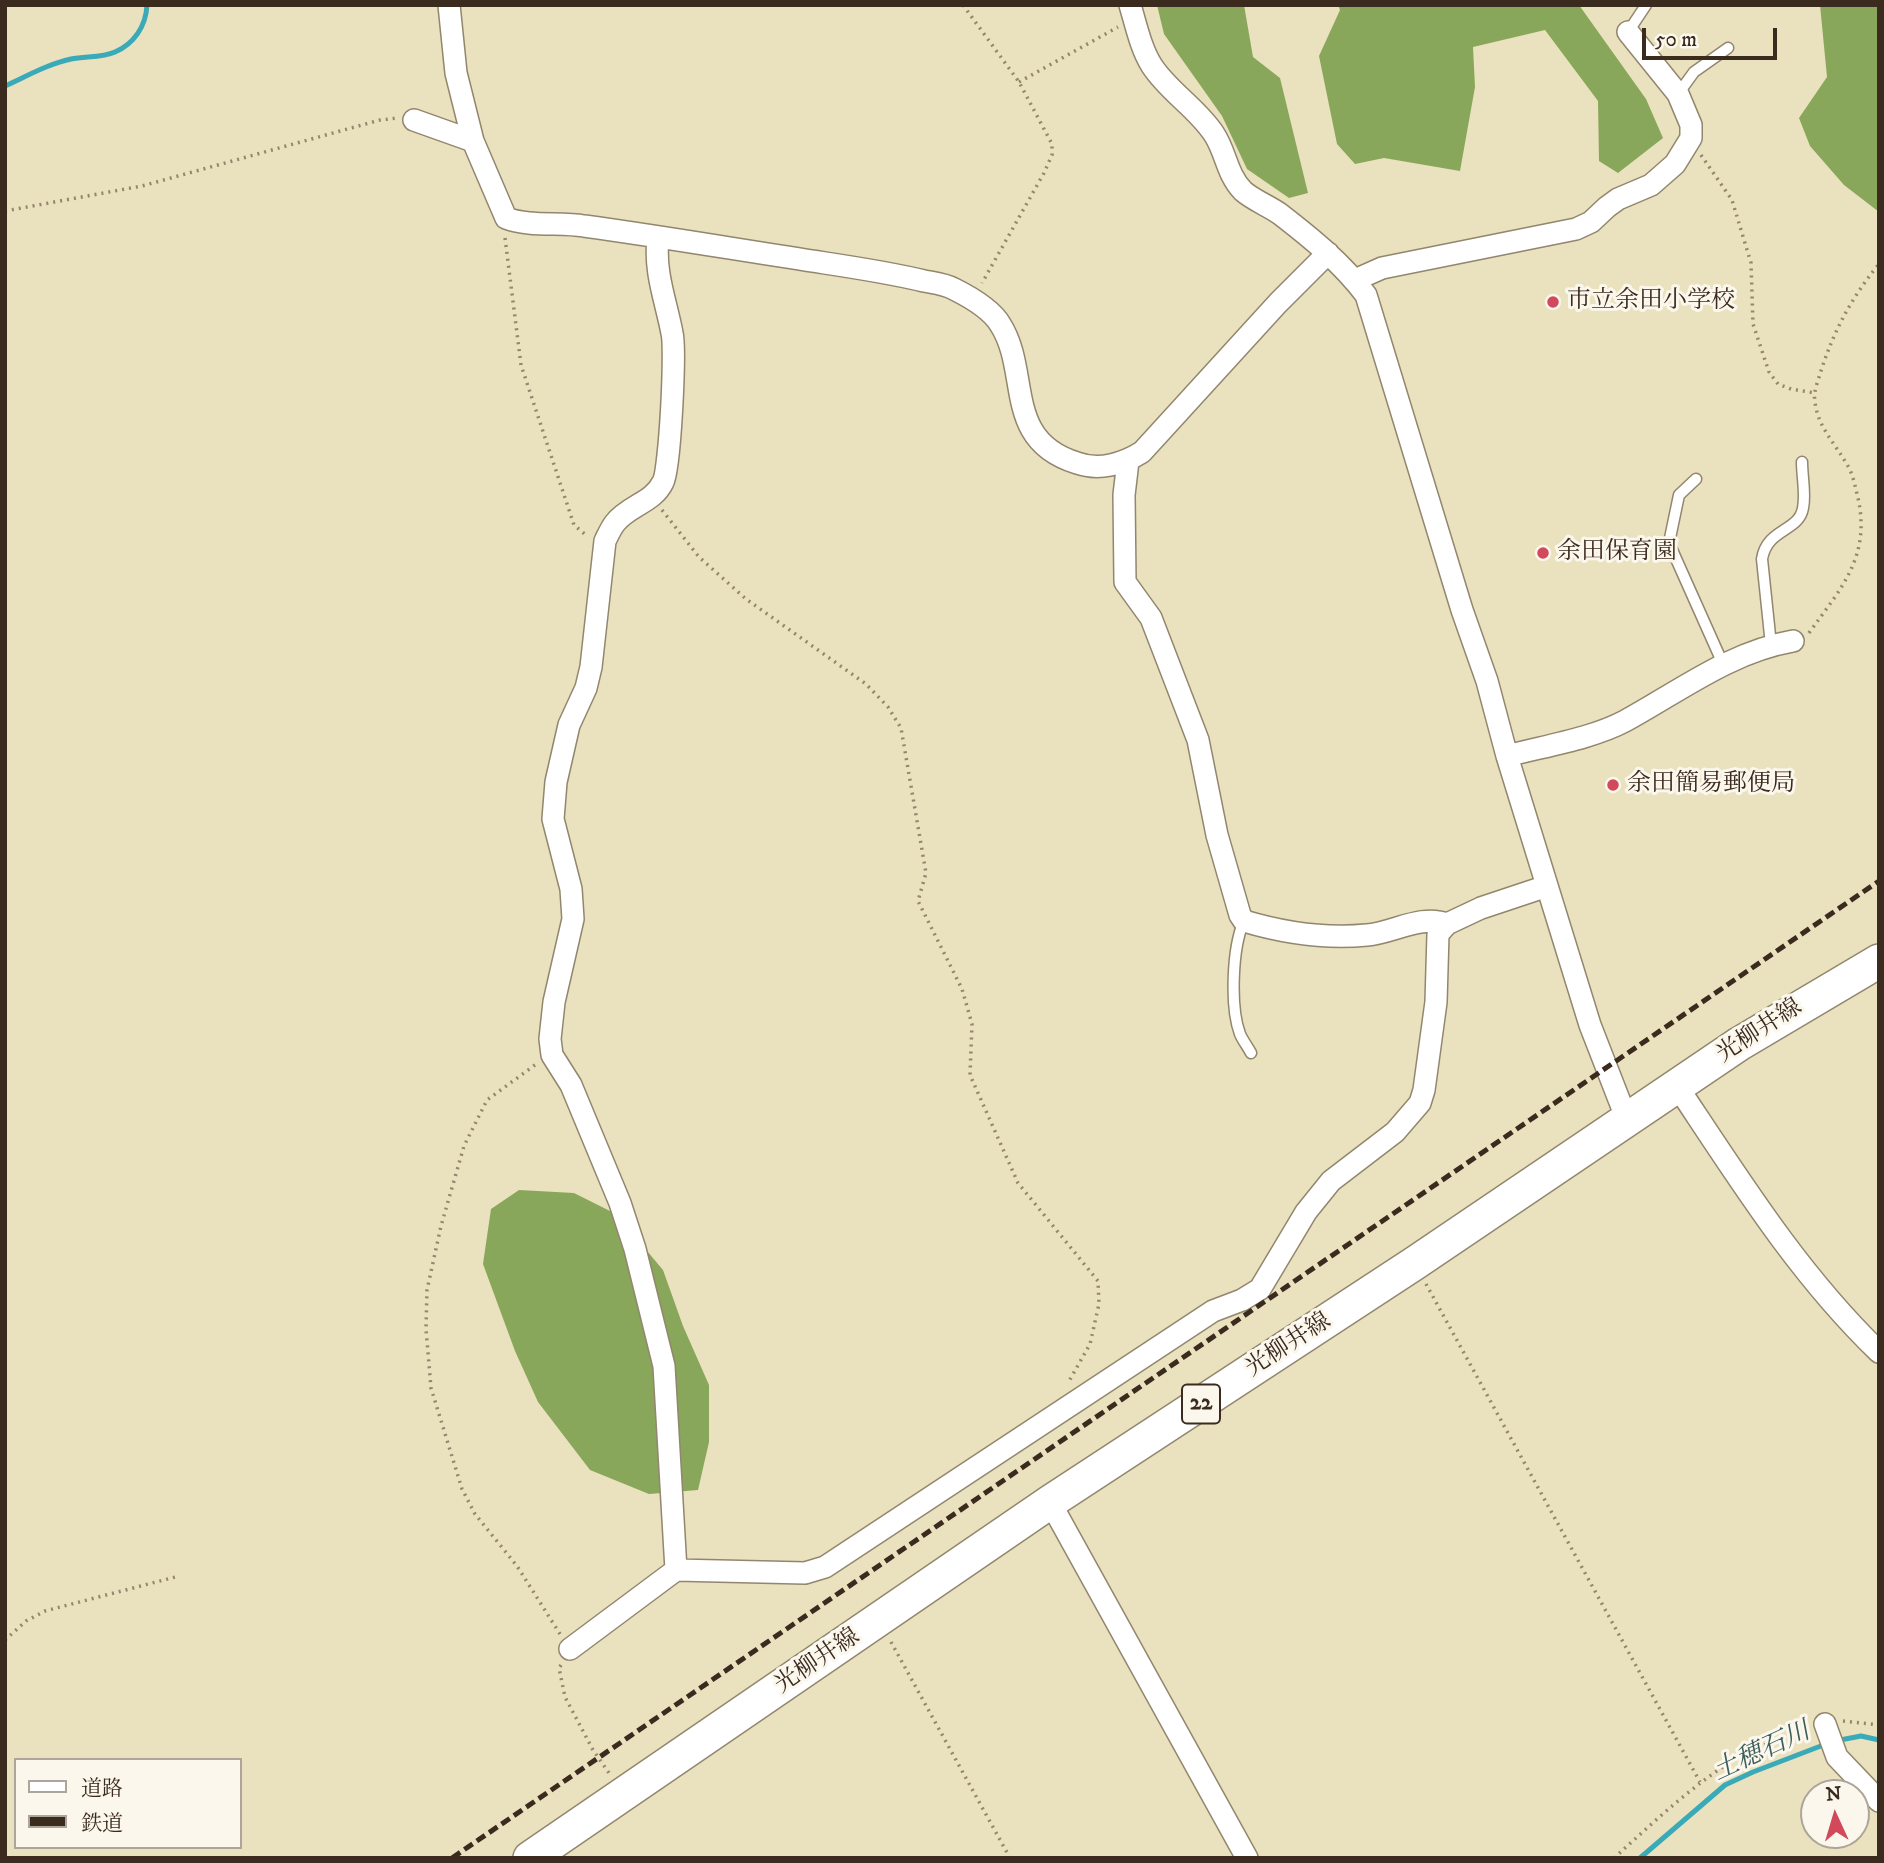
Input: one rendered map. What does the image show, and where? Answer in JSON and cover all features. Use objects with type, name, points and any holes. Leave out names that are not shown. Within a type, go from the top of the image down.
[{"type":"main road","name":"光柳井線","points":[[530,1858],[1050,1502],[1415,1263],[1799,1006],[1879,961]]},
{"type":"street","points":[[449,5],[456,73],[473,141],[506,218],[514,221],[569,223],[658,239],[892,273],[952,287],[999,321],[1009,342],[1027,424],[1044,445],[1064,460],[1102,467],[1128,461],[1152,442],[1278,303],[1328,253]]},
{"type":"street","points":[[1132,12],[1151,65],[1199,114],[1215,136],[1232,175],[1244,191],[1278,213],[1328,253],[1366,295],[1454,584],[1487,681],[1507,756],[1590,1025],[1627,1120]]},
{"type":"street","points":[[1355,280],[1382,268],[1584,226],[1618,199],[1651,186],[1675,164],[1691,138],[1691,125],[1678,94],[1628,32]]},
{"type":"street","points":[[414,120],[473,141]]},
{"type":"street","points":[[658,239],[656,258],[673,335],[669,453],[665,480],[653,498],[628,511],[615,523],[605,541],[591,667],[586,688],[569,725],[556,782],[553,819],[571,889],[573,919],[554,1002],[550,1039],[552,1055],[571,1085],[620,1203],[658,1335],[664,1366],[676,1570]]},
{"type":"street","points":[[1128,461],[1124,495],[1125,582],[1151,618],[1198,740],[1217,835],[1244,921],[1299,934],[1348,937],[1371,935],[1426,921],[1438,920],[1447,924]]},
{"type":"street","points":[[1507,756],[1597,732],[1623,722],[1723,664],[1771,645],[1793,641]]},
{"type":"street","points":[[570,1649],[676,1570],[805,1573],[825,1567],[1213,1311],[1242,1300],[1260,1289],[1306,1212],[1331,1181],[1395,1132],[1420,1103],[1436,1002],[1438,934],[1447,924],[1481,908],[1547,886]]},
{"type":"street","points":[[1677,1086],[1783,1243],[1852,1326],[1879,1352]]},
{"type":"street","points":[[1050,1502],[1247,1858]]},
{"type":"street","points":[[1829,1733],[1837,1757],[1879,1801]]},
{"type":"lane","points":[[1628,32],[1646,5]]},
{"type":"lane","points":[[1678,94],[1694,72],[1728,48]]},
{"type":"lane","points":[[1771,645],[1762,559],[1764,546],[1796,522],[1803,510],[1802,462]]},
{"type":"lane","points":[[1696,479],[1679,495],[1669,543],[1723,664]]},
{"type":"lane","points":[[1244,921],[1240,930],[1236,962],[1235,1012],[1241,1036],[1251,1053]]},
{"type":"path","points":[[963,5],[1019,82],[1052,144],[1052,155],[1044,173],[972,299]]},
{"type":"path","points":[[1019,82],[1132,12]]},
{"type":"path","points":[[5,211],[142,186],[380,120],[414,120]]},
{"type":"path","points":[[1691,138],[1732,200],[1751,264],[1753,324],[1769,372],[1778,384],[1815,393]]},
{"type":"path","points":[[506,218],[506,252],[521,365],[530,395],[574,525],[584,536],[605,541]]},
{"type":"path","points":[[1793,641],[1806,637],[1841,588],[1857,559],[1862,538],[1861,510],[1854,481],[1847,464],[1818,419],[1815,393],[1828,347],[1842,318],[1856,292],[1879,264]]},
{"type":"path","points":[[653,498],[699,557],[746,599],[866,684],[888,706],[901,729],[926,873],[918,901],[962,989],[972,1024],[970,1075],[1017,1183],[1098,1281],[1099,1304],[1090,1344],[1067,1384]]},
{"type":"path","points":[[552,1055],[525,1070],[487,1100],[464,1146],[441,1226],[427,1290],[426,1329],[431,1388],[462,1489],[475,1514],[517,1566],[570,1649],[558,1668],[565,1698],[593,1750],[626,1794]]},
{"type":"path","points":[[1415,1263],[1700,1782]]},
{"type":"path","points":[[5,1640],[26,1620],[45,1611],[179,1576]]},
{"type":"path","points":[[879,1620],[1010,1858]]},
{"type":"path","points":[[1614,1858],[1700,1782],[1738,1757],[1760,1746],[1829,1733],[1848,1720],[1879,1725]]},
{"type":"green space","points":[[1157,5],[1244,5],[1253,57],[1280,78],[1308,193],[1289,198],[1247,169],[1222,116],[1164,34]]},
{"type":"green space","points":[[1338,5],[1579,5],[1646,99],[1663,138],[1618,173],[1599,161],[1598,101],[1545,30],[1473,47],[1475,87],[1460,171],[1384,158],[1355,164],[1337,144],[1319,56],[1340,10]]},
{"type":"green space","points":[[1820,5],[1879,5],[1879,212],[1844,185],[1810,146],[1799,118],[1827,77]]},
{"type":"green space","points":[[519,1190],[574,1193],[616,1214],[663,1270],[683,1326],[709,1385],[709,1442],[698,1490],[649,1494],[590,1470],[538,1402],[515,1351],[483,1264],[491,1209]]},
{"type":"waterway","points":[[5,86],[62,61],[105,55],[122,49],[138,33],[147,5]]},
{"type":"waterway","name":"土穂石川","points":[[1835,1741],[1861,1736],[1879,1740]]},
{"type":"waterway","name":"土穂石川","points":[[1640,1858],[1725,1785],[1826,1744]]},
{"type":"railway","points":[[452,1858],[1879,881]]},
{"type":"place","name":"市立余田小学校","points":[[1553,302]]},
{"type":"place","name":"余田保育園","points":[[1543,553]]},
{"type":"place","name":"余田簡易郵便局","points":[[1613,785]]}]
